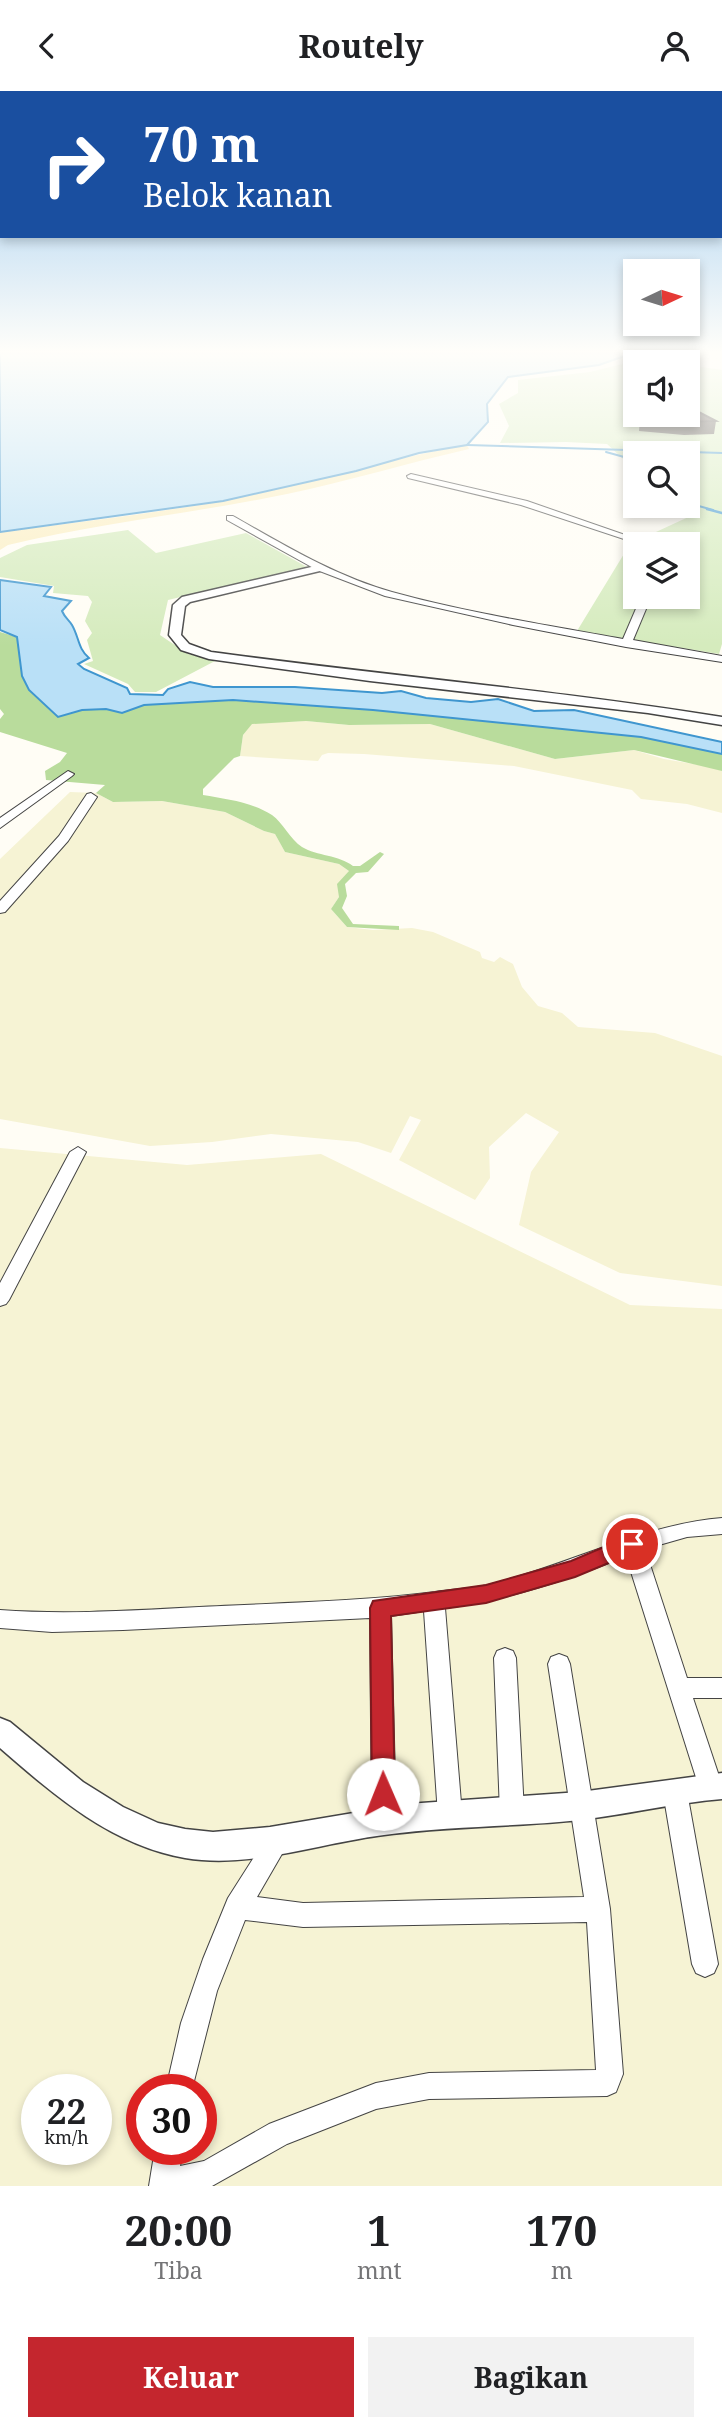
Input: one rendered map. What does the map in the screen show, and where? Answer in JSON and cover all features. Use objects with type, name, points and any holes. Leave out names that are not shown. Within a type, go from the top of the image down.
[{"type":"street","points":[[411,476],[524,503],[623,536]]},
{"type":"street","points":[[230,518],[320,568],[371,589],[407,599],[626,643],[722,659]]},
{"type":"street","points":[[320,568],[186,599],[179,605],[175,635],[185,647],[209,655],[370,677],[636,707],[722,721]]},
{"type":"street","points":[[626,643],[641,609]]},
{"type":"street","points":[[0,824],[68,774]]},
{"type":"street","points":[[0,909],[64,838],[91,797]]},
{"type":"street","points":[[0,1300],[78,1152]]},
{"type":"street","points":[[0,1619],[52,1623],[123,1621],[380,1608],[486,1594],[575,1568],[632,1544],[687,1529],[722,1527]]},
{"type":"street","points":[[0,1731],[85,1802],[123,1823],[160,1837],[196,1845],[278,1840],[384,1821],[582,1806],[717,1786],[679,1688],[632,1544]]},
{"type":"street","points":[[434,1601],[450,1815]]},
{"type":"street","points":[[380,1608],[384,1821]]},
{"type":"street","points":[[505,1658],[512,1812]]},
{"type":"street","points":[[167,2165],[164,2184],[208,2174],[279,2134],[376,2096],[429,2086],[607,2083],[610,2074],[598,1909],[559,1664]]},
{"type":"street","points":[[679,1688],[722,1688]]},
{"type":"street","points":[[675,1792],[705,1964]]},
{"type":"street","points":[[182,2074],[197,2009],[215,1957],[237,1907],[278,1840]]},
{"type":"street","points":[[237,1907],[303,1915],[598,1909]]},
{"type":"shaded area","points":[[306,721],[349,725],[430,724],[555,759],[634,750],[664,759],[711,767],[722,771],[722,813],[687,804],[641,799],[632,790],[514,766],[364,754],[328,753],[322,755],[318,761],[240,756],[243,735],[252,723]]},
{"type":"shaded area","points":[[70,792],[96,793],[113,802],[162,801],[225,812],[275,834],[285,852],[339,864],[349,871],[331,909],[347,927],[373,930],[412,928],[433,932],[480,952],[482,958],[494,962],[500,957],[513,964],[522,987],[538,1006],[562,1013],[578,1027],[655,1033],[722,1056],[722,1286],[620,1273],[519,1225],[531,1172],[559,1132],[526,1113],[489,1147],[490,1178],[475,1200],[399,1160],[421,1120],[410,1116],[391,1153],[358,1142],[271,1134],[212,1142],[150,1146],[0,1119],[0,859]]},
{"type":"shaded area","points":[[0,1148],[187,1165],[321,1154],[630,1305],[722,1309],[722,2186],[0,2186]]},
{"type":"green space","points":[[614,451],[623,451],[623,459]]},
{"type":"green space","points":[[700,451],[722,451],[722,644],[719,654],[577,631],[623,555],[623,609],[700,609],[700,532],[656,532],[686,518],[700,518]]},
{"type":"green space","points":[[128,530],[156,553],[246,533],[307,567],[168,600],[160,635],[188,654],[215,661],[156,692],[135,692],[128,684],[84,664],[93,661],[87,640],[92,633],[85,621],[92,602],[88,596],[53,593],[54,586],[0,577],[0,558],[27,545]]},
{"type":"green space","points":[[0,632],[17,637],[22,676],[29,690],[58,717],[82,710],[106,709],[122,713],[144,705],[233,700],[373,710],[641,737],[722,754],[722,771],[634,750],[555,759],[430,724],[349,725],[306,721],[252,724],[243,735],[240,756],[234,758],[203,789],[203,795],[256,807],[276,818],[302,847],[353,866],[360,866],[380,852],[384,854],[368,872],[356,873],[345,884],[347,896],[342,908],[353,924],[399,926],[399,930],[347,927],[331,909],[339,897],[337,884],[349,871],[339,864],[285,852],[275,834],[225,812],[162,801],[113,802],[96,793],[105,785],[46,780],[45,771],[60,762],[67,753],[0,732],[0,719],[4,714],[0,709]]},
{"type":"sand","points":[[440,451],[462,451],[310,489],[43,537],[8,545],[0,550],[0,532],[222,501]]},
{"type":"water","points":[[0,451],[432,451],[223,501],[0,532]]},
{"type":"water","points":[[0,580],[51,587],[44,596],[71,601],[62,611],[89,658],[78,664],[127,688],[130,694],[163,695],[168,689],[190,682],[213,687],[295,687],[382,693],[401,691],[426,698],[471,702],[498,699],[534,711],[574,710],[722,742],[722,754],[641,737],[373,710],[233,700],[144,705],[122,713],[106,709],[82,710],[58,717],[29,690],[22,676],[17,637],[0,630]]},
{"type":"waterway","points":[[651,451],[722,453]]},
{"type":"waterway","points":[[606,452],[623,457]]},
{"type":"waterway","points":[[700,506],[713,510]]},
{"type":"waterway","points":[[707,509],[722,513]]},
{"type":"route","points":[[383,1794],[380,1608],[486,1594],[575,1568],[632,1544]]}]
